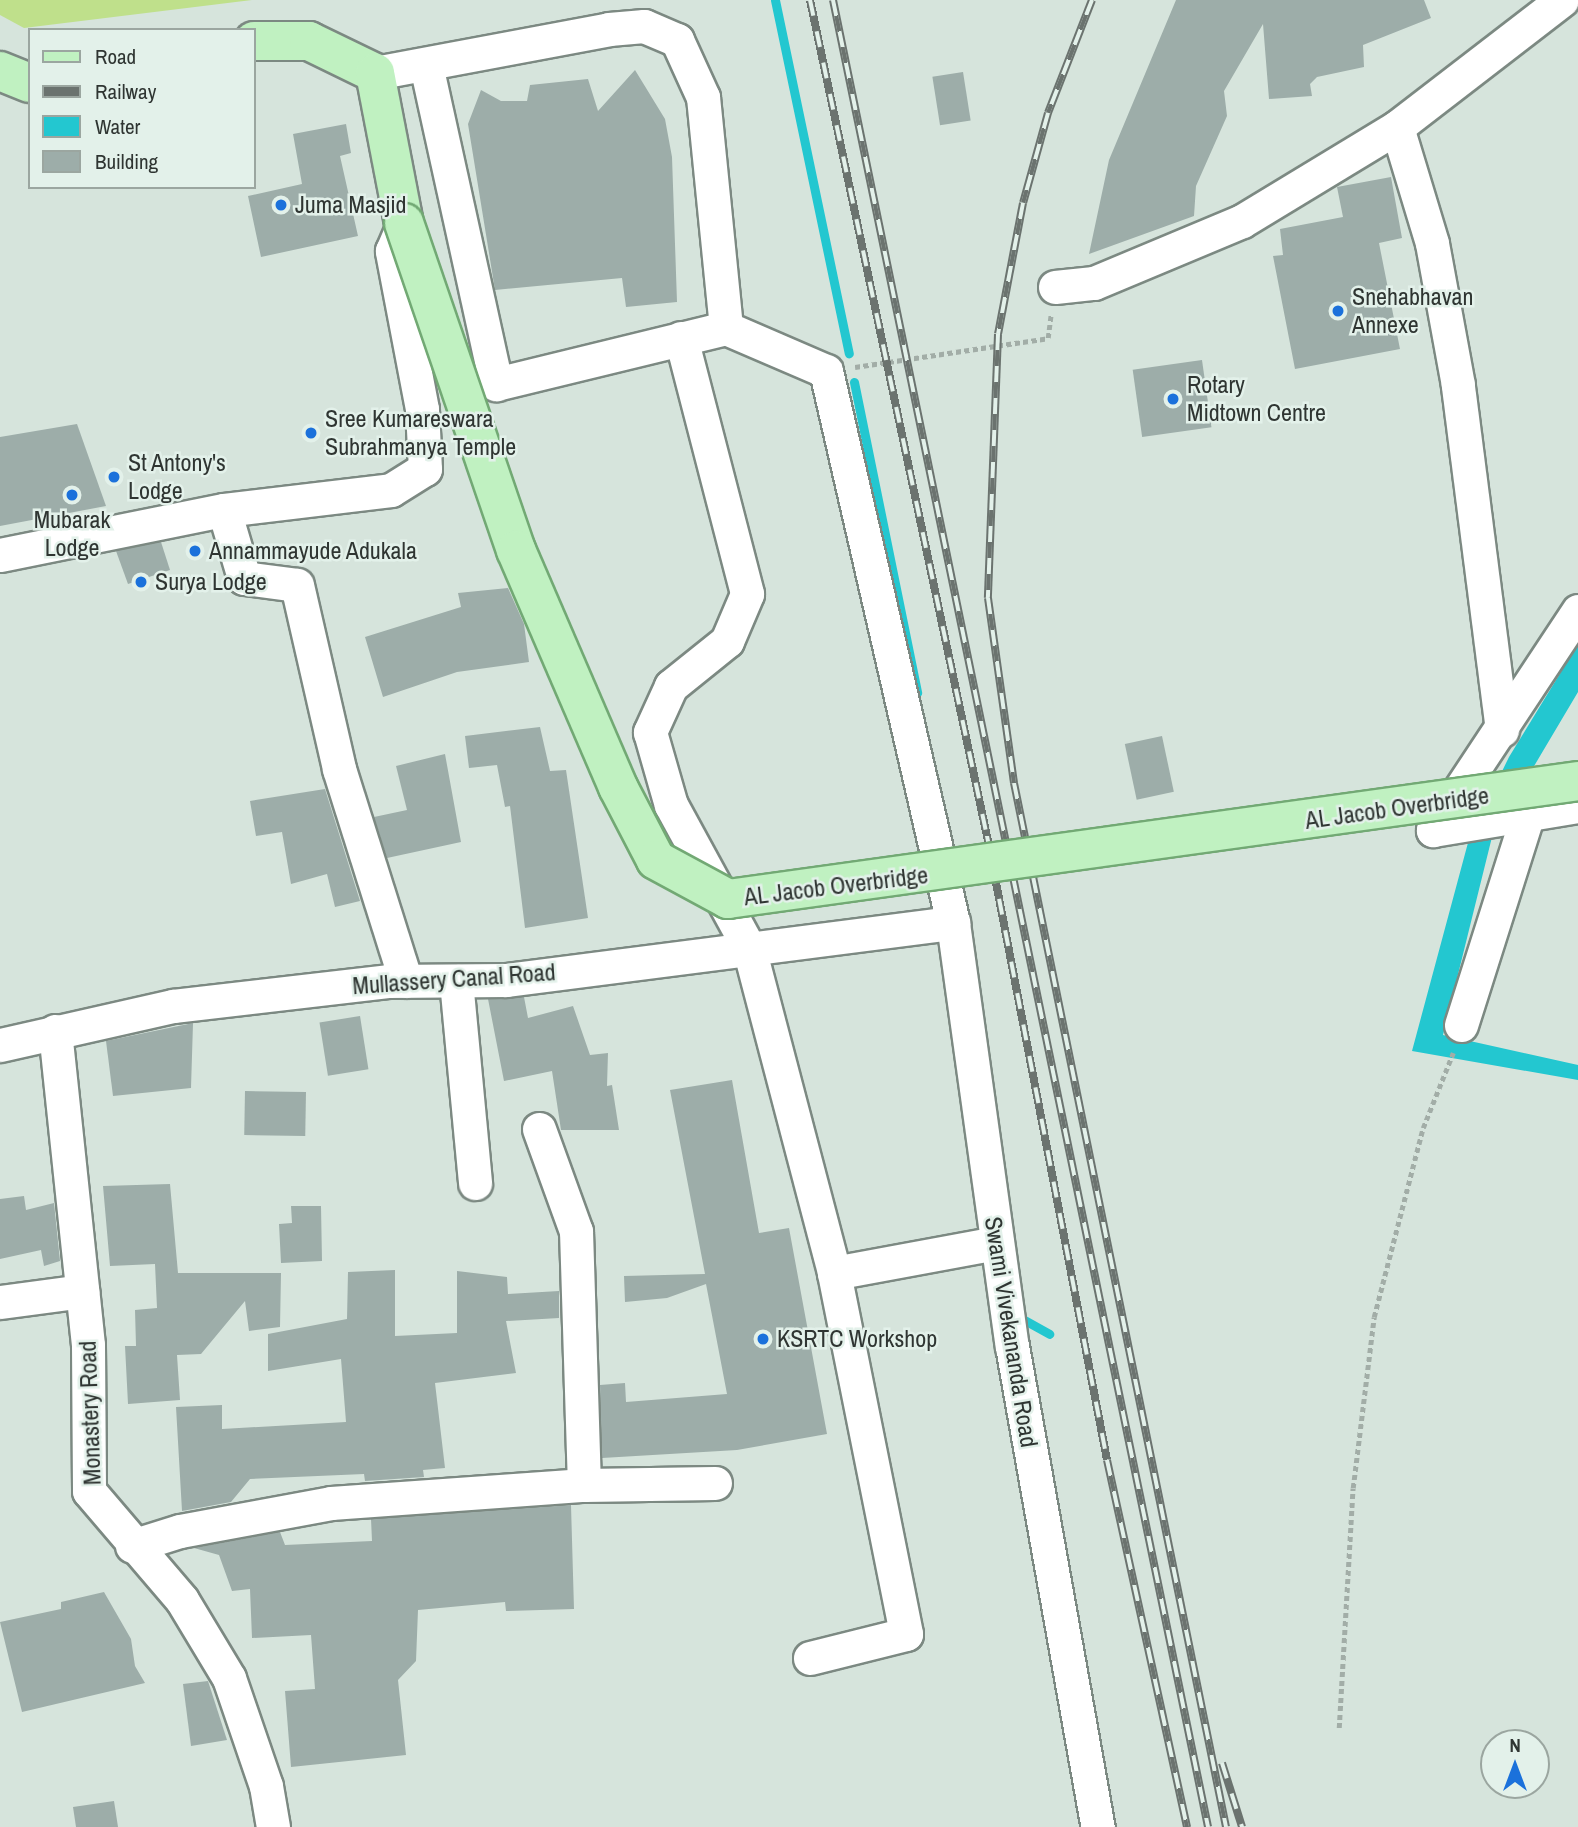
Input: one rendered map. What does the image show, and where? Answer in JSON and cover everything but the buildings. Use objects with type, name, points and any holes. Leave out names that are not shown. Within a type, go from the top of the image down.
[{"type":"main road","points":[[256,41],[309,41],[375,73]]},
{"type":"main road","points":[[0,71],[28,84]]},
{"type":"main road","name":"AL Jacob Overbridge","points":[[375,73],[404,223],[516,550],[618,787],[656,860],[728,899],[1578,781]]},
{"type":"street","points":[[1055,287],[1094,283],[1242,221],[1397,127],[1562,0]]},
{"type":"street","points":[[375,73],[610,29],[644,26],[677,40],[703,97],[726,328]]},
{"type":"street","points":[[426,65],[495,384],[726,328],[826,371]]},
{"type":"street","points":[[0,95],[28,86]]},
{"type":"street","points":[[1397,127],[1432,243],[1458,385],[1502,730]]},
{"type":"street","points":[[0,555],[224,510],[391,490],[425,469],[422,409],[392,251],[404,223]]},
{"type":"street","points":[[681,338],[747,594],[727,641],[671,686],[650,732],[671,805],[749,948],[834,1273],[906,1634],[810,1658]]},
{"type":"street","name":"Swami Vivekananda Road","points":[[826,371],[953,923],[996,1243],[1098,1827]]},
{"type":"street","points":[[224,510],[244,578],[297,585],[339,769],[406,981]]},
{"type":"street","points":[[1578,611],[1502,730],[1433,830],[1578,806]]},
{"type":"street","points":[[1461,1025],[1522,815]]},
{"type":"street","name":"Mullassery Canal Road","points":[[0,1045],[173,1006],[406,981],[506,980],[953,923]]},
{"type":"street","points":[[456,981],[475,1183]]},
{"type":"street","name":"Monastery Road","points":[[55,1031],[82,1291],[89,1491],[132,1546],[182,1600],[229,1678],[266,1786],[273,1827]]},
{"type":"street","points":[[539,1129],[576,1231],[584,1485]]},
{"type":"street","points":[[834,1273],[996,1243]]},
{"type":"street","points":[[0,1302],[82,1291]]},
{"type":"street","points":[[132,1546],[180,1531],[331,1503],[584,1485],[715,1483]]},
{"type":"path","points":[[826,371],[1048,338],[1055,287]]},
{"type":"path","points":[[1339,1728],[1353,1488],[1374,1317],[1423,1128],[1448,1067]]},
{"type":"green space","points":[[0,0],[252,0],[24,28],[0,15]]},
{"type":"water","points":[[1578,644],[1578,692],[1492,837],[1443,1035],[1578,1065],[1578,1080],[1412,1051],[1469,839],[1509,757]]},
{"type":"waterway","points":[[775,0],[849,353]]},
{"type":"waterway","points":[[854,382],[917,693]]},
{"type":"waterway","points":[[1017,1316],[1049,1334]]},
{"type":"railway","points":[[810,0],[987,836],[1107,1460],[1187,1827]]},
{"type":"railway","points":[[833,0],[1208,1827]]},
{"type":"railway","points":[[1092,0],[1048,113],[1023,203],[998,334],[988,598],[1014,783],[1226,1827]]},
{"type":"railway","points":[[1222,1763],[1242,1827]]},
{"type":"place","name":"Juma Masjid","points":[[281,205]]},
{"type":"place","name":"Snehabhavan Annexe","points":[[1338,311]]},
{"type":"place","name":"Rotary Midtown Centre","points":[[1173,399]]},
{"type":"place","name":"Sree Kumareswara Subrahmanya Temple","points":[[311,433]]},
{"type":"place","name":"St Antony's Lodge","points":[[114,477]]},
{"type":"place","name":"Mubarak Lodge","points":[[72,495]]},
{"type":"place","name":"Annammayude Adukala","points":[[195,551]]},
{"type":"place","name":"Surya Lodge","points":[[141,582]]},
{"type":"place","name":"KSRTC Workshop","points":[[763,1339]]}]
